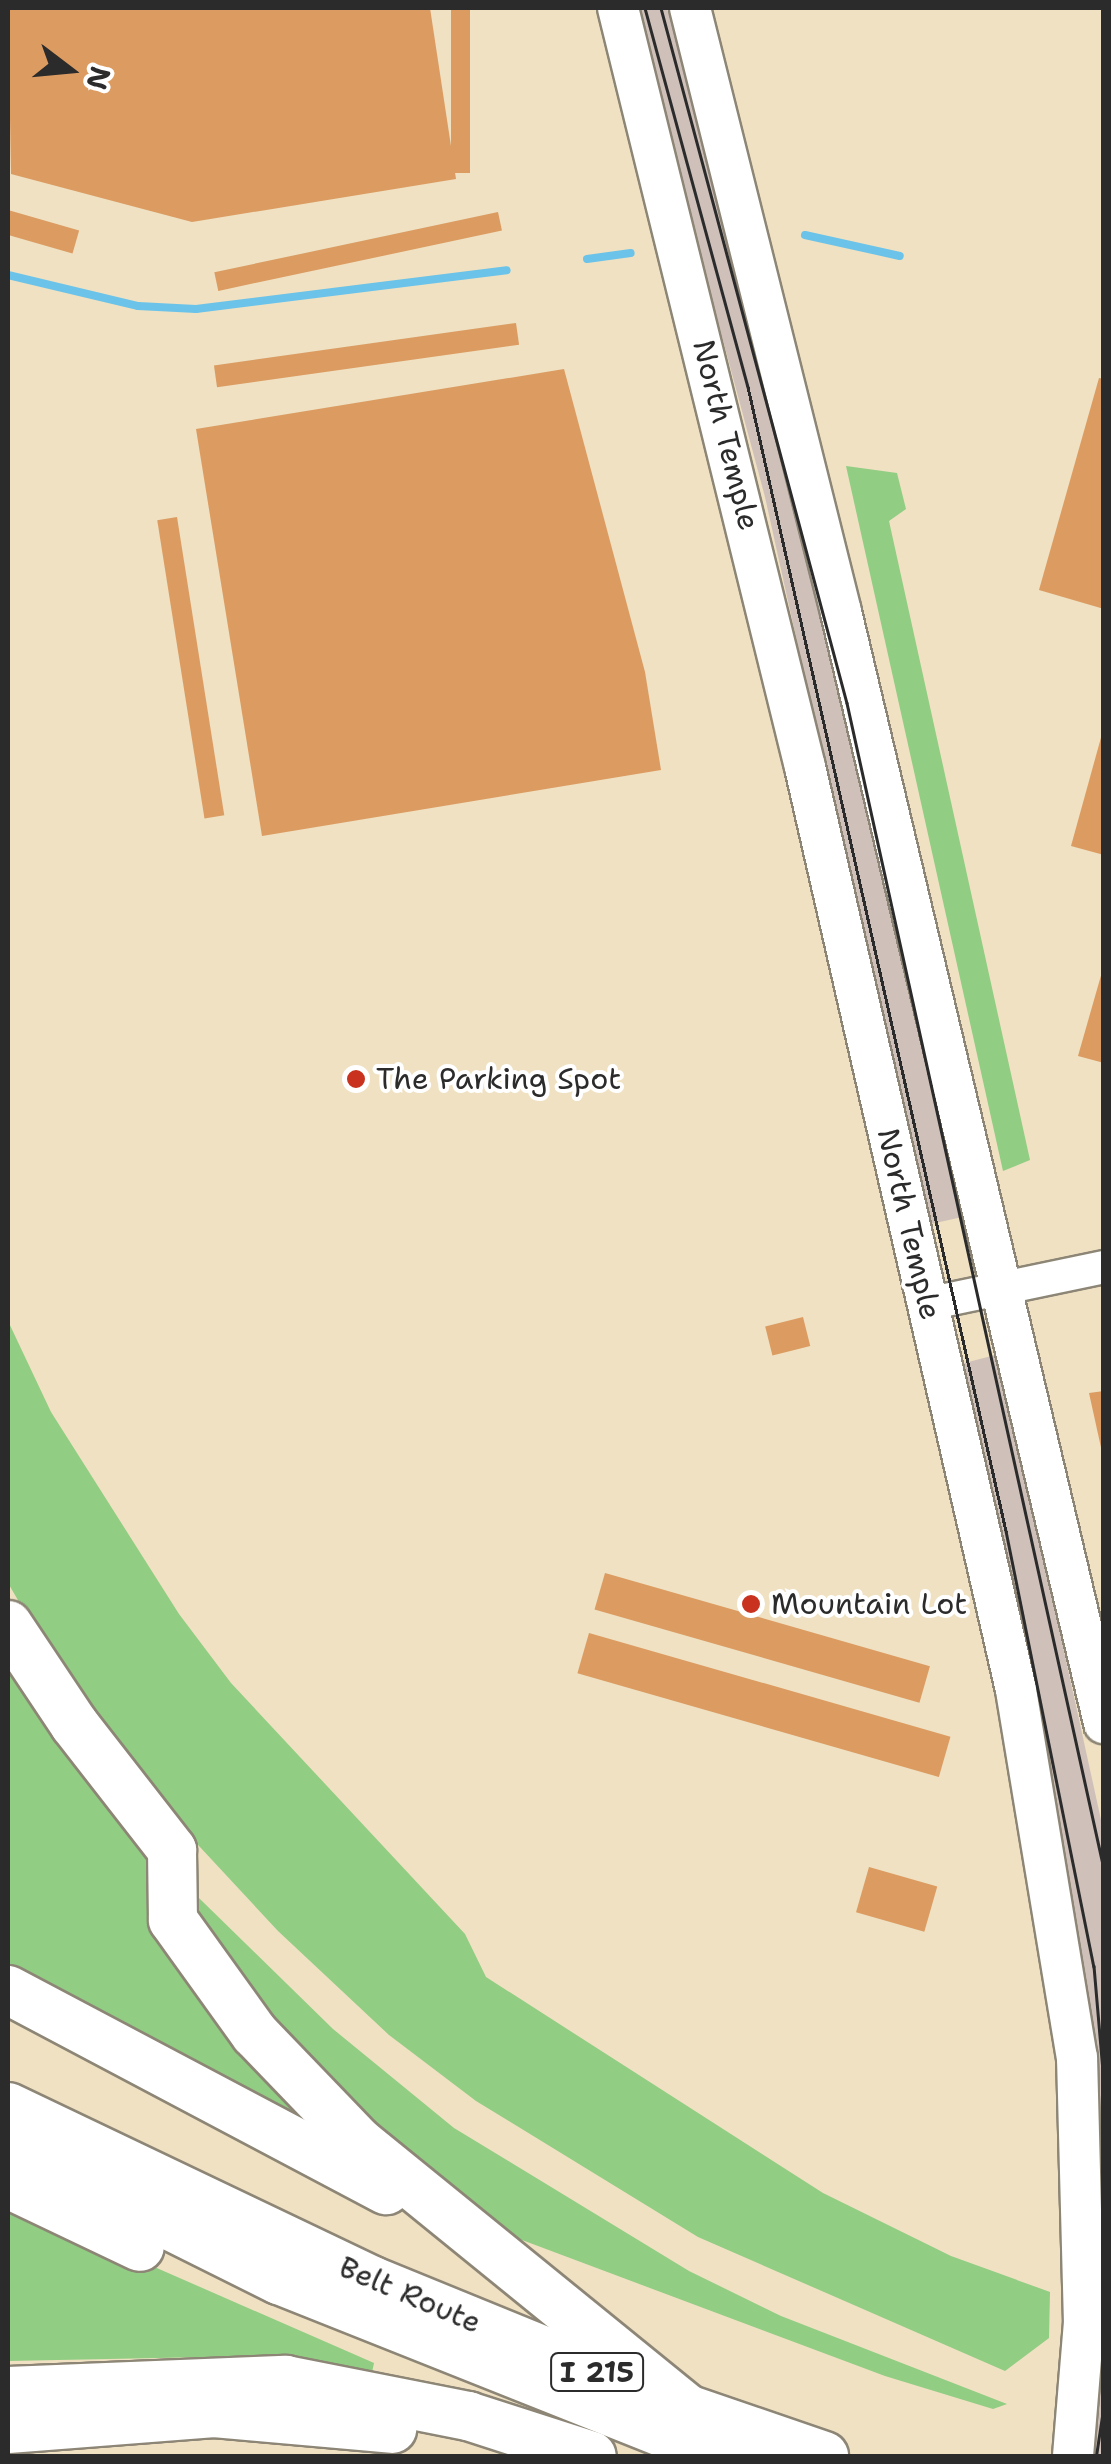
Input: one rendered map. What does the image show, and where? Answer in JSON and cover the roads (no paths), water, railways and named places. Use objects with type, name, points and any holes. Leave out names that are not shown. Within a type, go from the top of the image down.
[{"type":"highway","points":[[8,1626],[74,1724],[172,1850],[173,1920],[256,2034],[359,2142],[687,2409]]},
{"type":"highway","points":[[8,1990],[477,2238]]},
{"type":"highway","name":"Belt Route","points":[[8,2107],[373,2281],[687,2409],[824,2456]]},
{"type":"highway","name":"Belt Route","points":[[8,2145],[279,2280],[721,2456]]},
{"type":"highway","points":[[8,2184],[214,2282],[322,2324],[426,2339]]},
{"type":"highway","points":[[8,2390],[286,2380],[468,2416],[592,2456]]},
{"type":"highway","points":[[8,2430],[131,2415],[295,2416],[436,2435],[514,2456]]},
{"type":"main road","name":"North Temple","points":[[618,8],[730,447],[1016,1690],[1066,1964],[1084,2171],[1084,2322],[1074,2456]]},
{"type":"main road","points":[[690,8],[1104,1723]]},
{"type":"street","points":[[927,1304],[1104,1267]]},
{"type":"waterway","points":[[805,235],[900,256]]},
{"type":"waterway","points":[[587,259],[631,253]]},
{"type":"waterway","points":[[8,275],[138,306],[196,309],[507,270]]},
{"type":"tram line","points":[[645,8],[748,387],[1006,1531],[1094,1966],[1104,2083]]},
{"type":"tram line","points":[[661,8],[847,703],[1104,1869]]},
{"type":"tram line","points":[[1096,2456],[1104,2403]]},
{"type":"place","name":"The Parking Spot","points":[[356,1079]]},
{"type":"place","name":"Mountain Lot","points":[[751,1604]]}]
